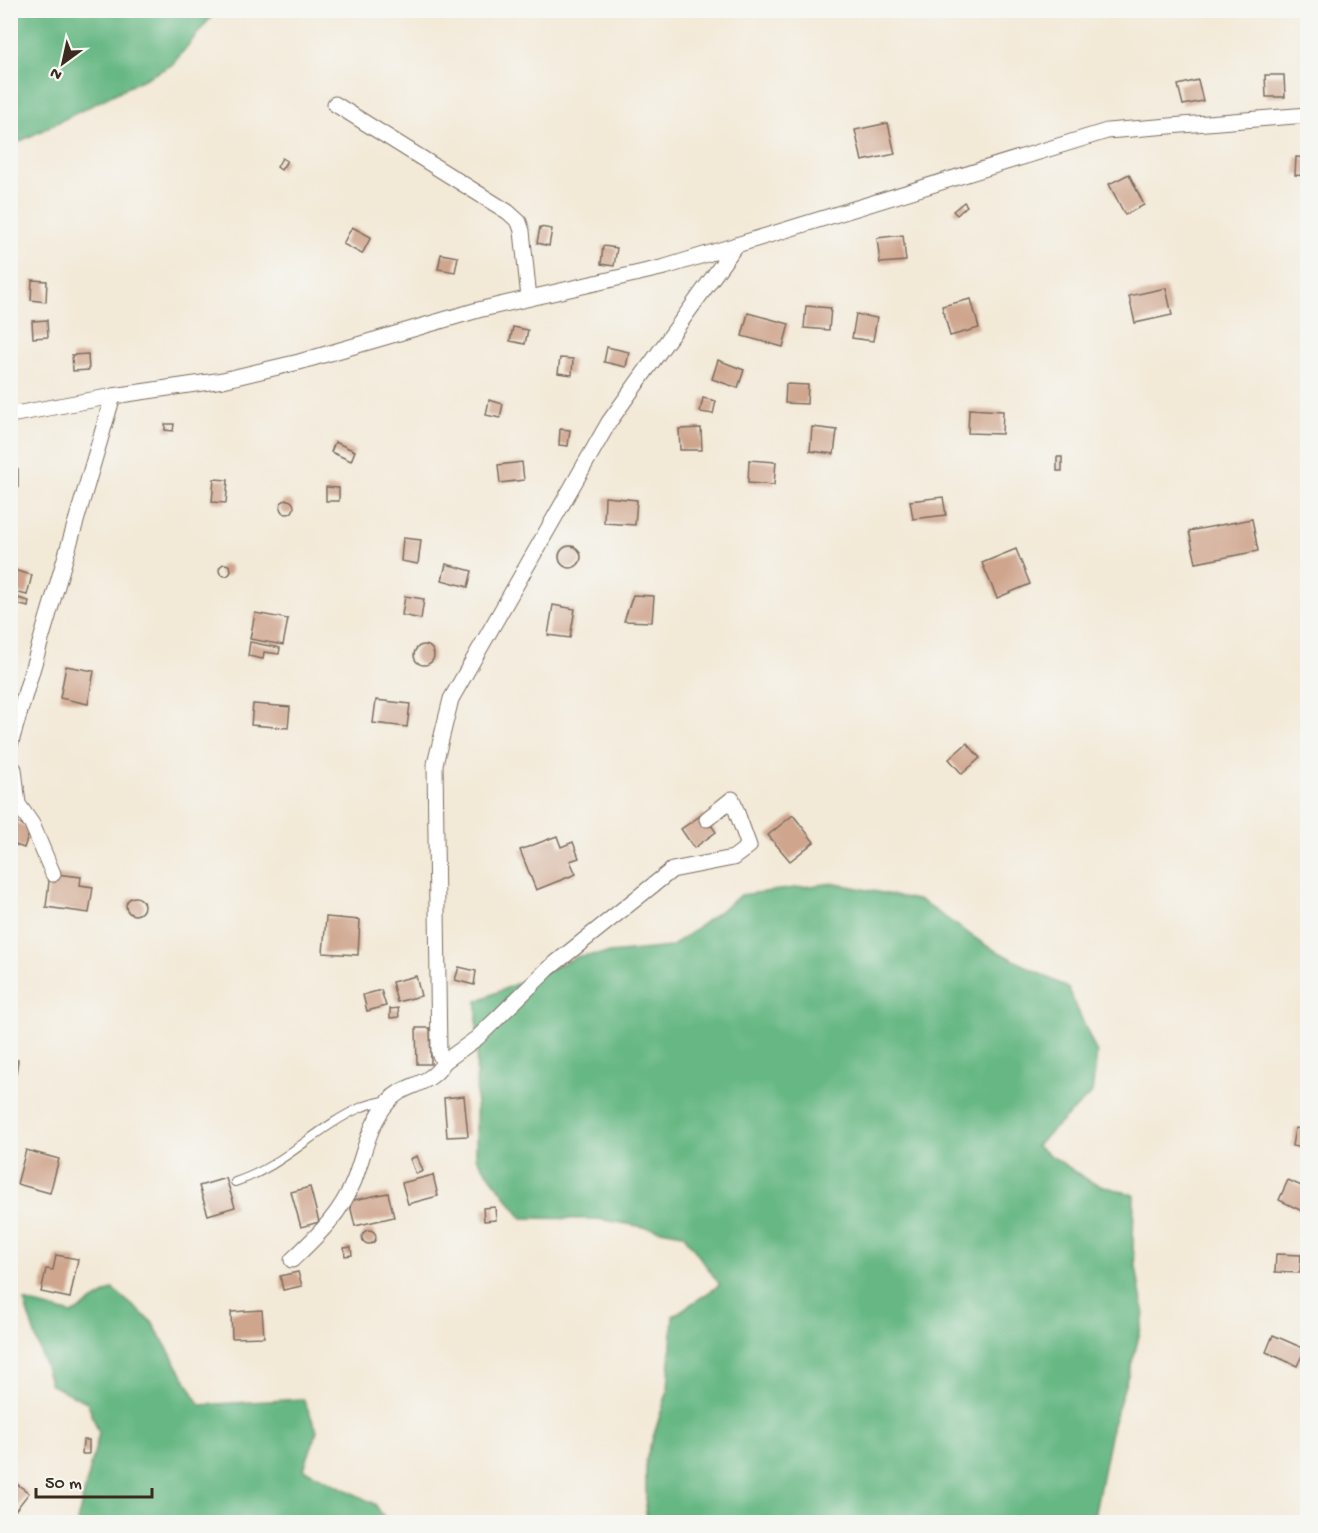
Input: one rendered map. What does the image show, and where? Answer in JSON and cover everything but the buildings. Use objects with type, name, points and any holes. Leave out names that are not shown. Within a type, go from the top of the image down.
[{"type":"street","points":[[334,104],[508,212],[519,222],[522,231],[529,298]]},
{"type":"street","points":[[10,415],[113,396],[223,380],[299,362],[478,310],[665,267],[1107,131],[1308,115]]},
{"type":"street","points":[[444,1062],[439,1053],[435,764],[451,699],[609,422],[735,245]]},
{"type":"street","points":[[10,745],[113,396]]},
{"type":"street","points":[[10,766],[14,769],[18,804],[32,824],[53,874]]},
{"type":"street","points":[[292,1260],[328,1225],[348,1193],[378,1116],[390,1099],[438,1073],[444,1062],[477,1038],[548,969],[672,870],[734,858],[749,846],[732,799],[707,819]]},
{"type":"lane","points":[[235,1182],[276,1165],[314,1137],[362,1107],[390,1099]]},
{"type":"green space","points":[[11,10],[216,11],[172,65],[11,146]]},
{"type":"green space","points":[[833,883],[921,901],[987,946],[1068,988],[1097,1053],[1092,1093],[1036,1146],[1091,1182],[1134,1195],[1133,1248],[1144,1315],[1111,1431],[1093,1522],[646,1522],[646,1460],[668,1390],[673,1316],[720,1285],[683,1234],[599,1219],[522,1218],[476,1157],[477,1001],[579,956],[671,947],[741,895]]},
{"type":"green space","points":[[113,1289],[152,1322],[200,1405],[303,1399],[317,1430],[304,1469],[375,1504],[387,1522],[77,1522],[99,1433],[87,1402],[51,1385],[24,1301],[72,1314]]}]
